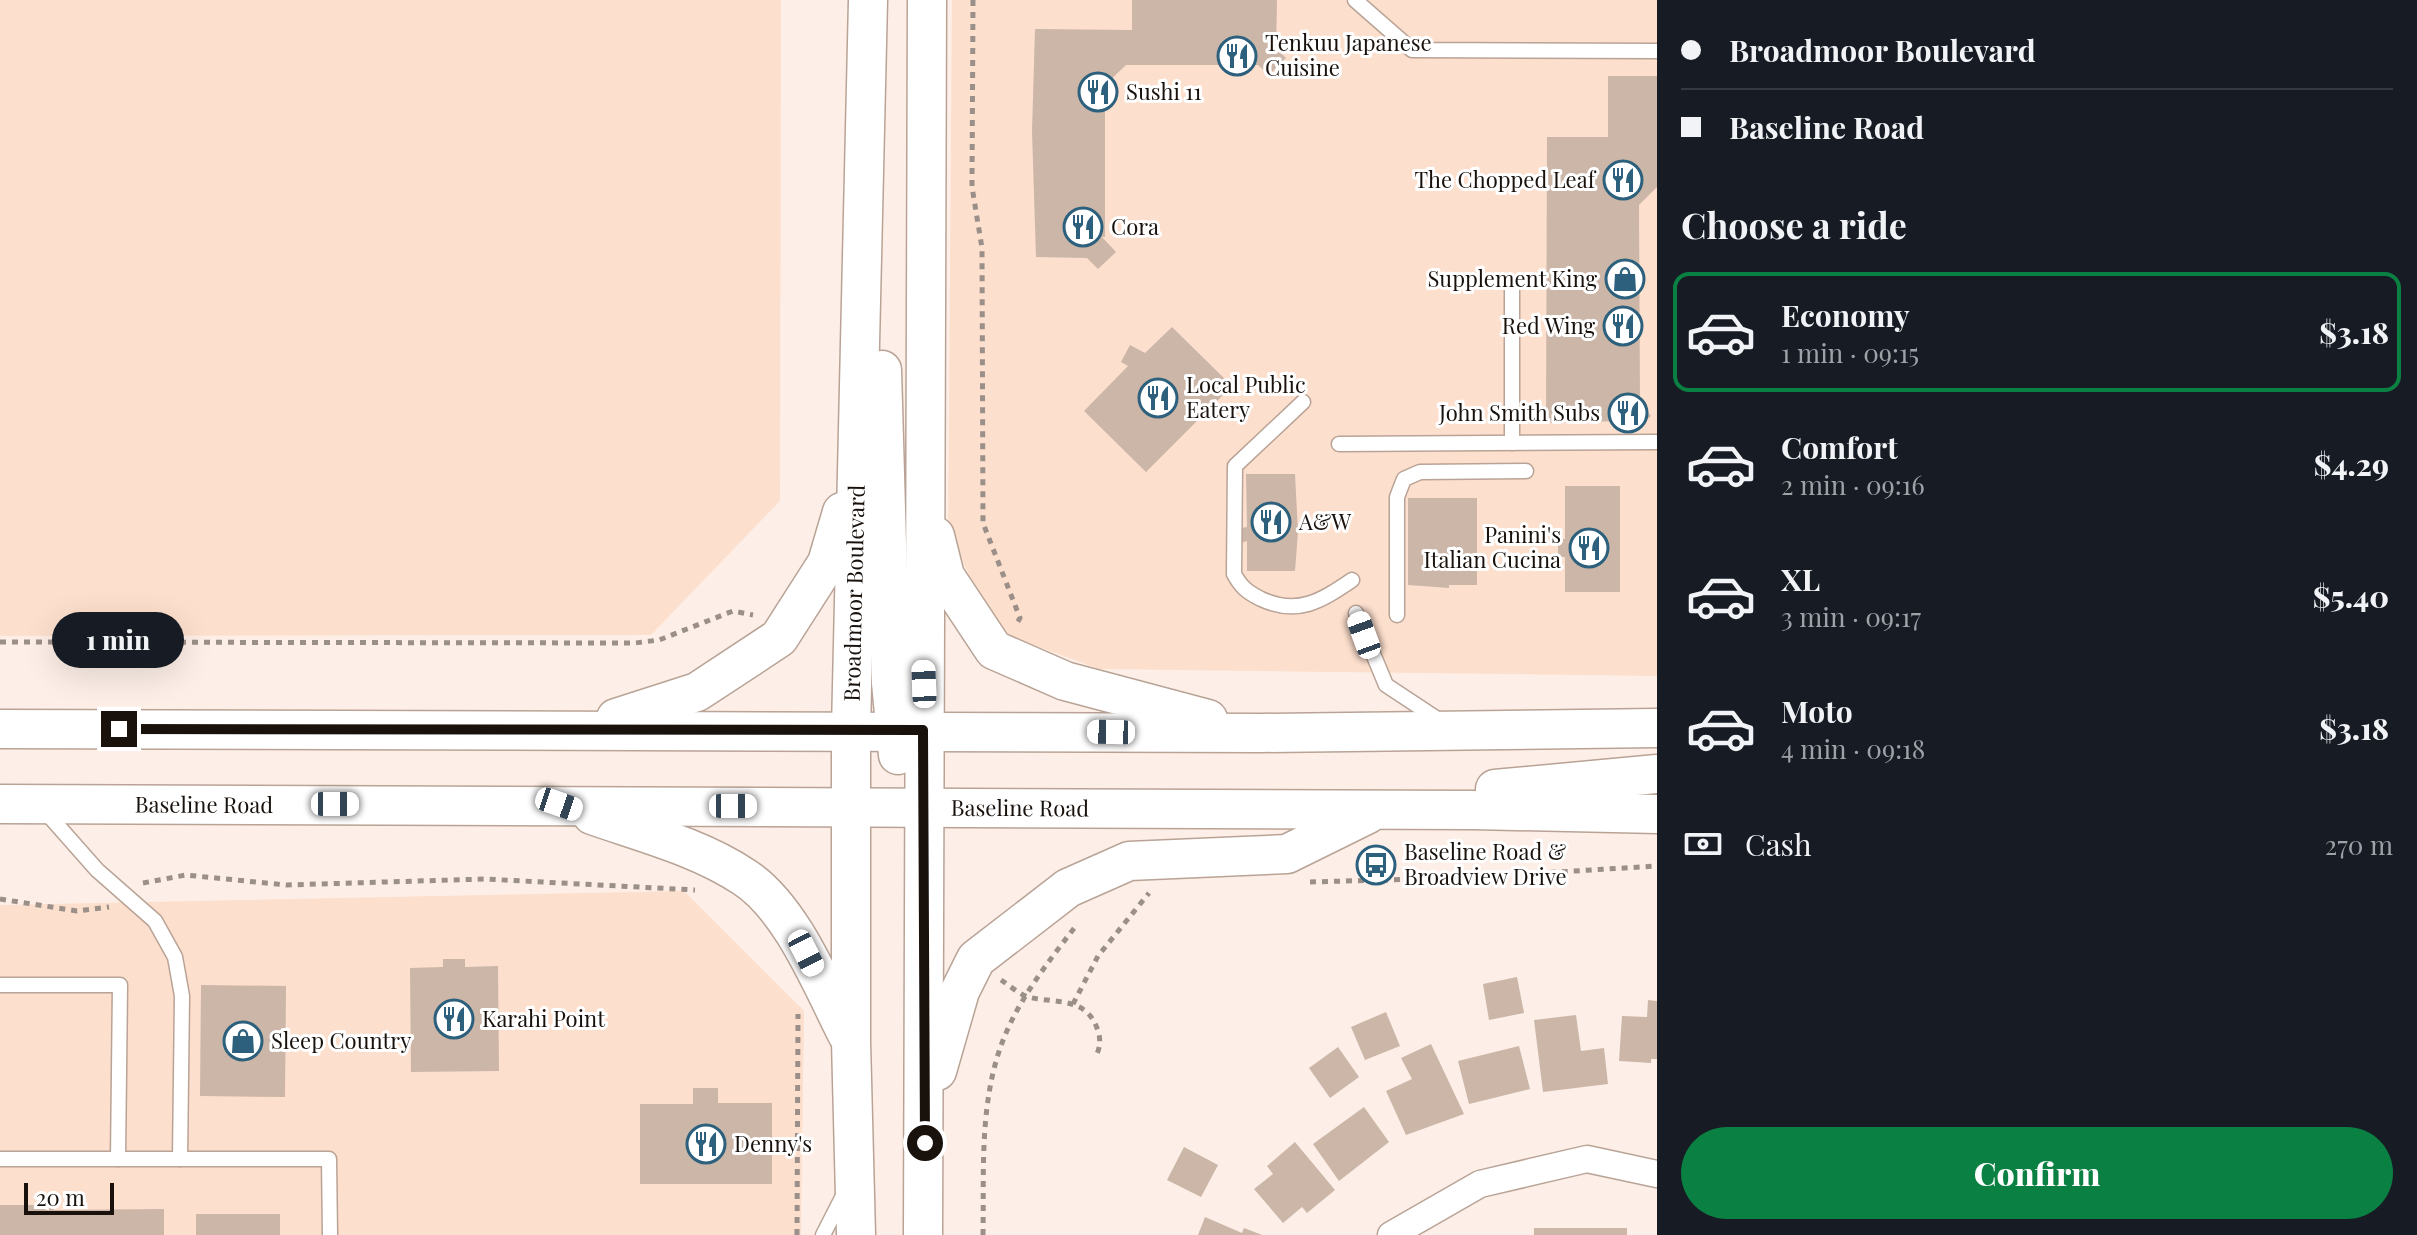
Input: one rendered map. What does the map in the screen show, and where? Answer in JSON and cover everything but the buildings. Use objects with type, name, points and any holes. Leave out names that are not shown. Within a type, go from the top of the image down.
[{"type":"main road","name":"Broadmoor Boulevard","points":[[856,1235],[851,1041],[851,730],[868,0]]},
{"type":"main road","points":[[908,730],[925,492],[927,0]]},
{"type":"main road","points":[[861,308],[882,358],[908,730],[923,808],[923,1235]]},
{"type":"main road","points":[[579,729],[697,692],[779,638],[827,563],[857,455]]},
{"type":"main road","points":[[925,492],[945,576],[994,650],[1065,681],[1261,733]]},
{"type":"main road","points":[[0,729],[1261,733],[1657,728]]},
{"type":"main road","points":[[925,1112],[960,991],[976,959],[1068,888],[1129,861],[1287,854],[1388,810],[1439,794],[1657,774]]},
{"type":"main road","name":"Baseline Road","points":[[0,804],[559,804],[1657,814]]},
{"type":"main road","points":[[559,804],[686,848],[746,877],[773,904],[806,953],[851,1041]]},
{"type":"street","points":[[1391,1235],[1480,1184],[1587,1159],[1657,1174]]},
{"type":"lane","points":[[1355,0],[1412,50],[1657,51]]},
{"type":"lane","points":[[1512,289],[1512,443]]},
{"type":"lane","points":[[1303,402],[1235,466],[1234,574],[1241,587],[1250,594],[1292,609],[1314,604],[1352,580]]},
{"type":"lane","points":[[1339,444],[1657,442]]},
{"type":"lane","points":[[1397,615],[1397,497],[1404,479],[1420,472],[1526,471]]},
{"type":"lane","points":[[1356,613],[1386,685],[1456,732]]},
{"type":"lane","points":[[38,804],[97,870],[155,921],[175,957],[182,996],[180,1159]]},
{"type":"lane","points":[[0,985],[120,985],[118,1159]]},
{"type":"lane","points":[[0,1159],[329,1159],[330,1235]]},
{"type":"lane","points":[[823,1235],[856,1170]]},
{"type":"path","points":[[973,0],[972,187],[982,248],[983,523],[1020,618],[1013,628]]},
{"type":"path","points":[[0,642],[635,643],[659,640],[733,611],[750,612],[760,619]]},
{"type":"path","points":[[1305,882],[1458,878],[1657,866]]},
{"type":"path","points":[[0,899],[51,909],[94,911],[106,909],[125,892],[160,877],[186,875],[286,885],[485,879],[701,891]]},
{"type":"path","points":[[1073,1004],[1116,929],[1152,890],[1142,892]]},
{"type":"path","points":[[983,1235],[988,1099],[997,1056],[1025,996],[1077,925]]},
{"type":"path","points":[[993,974],[1025,996],[1073,1004],[1092,1016],[1100,1045],[1096,1056]]},
{"type":"path","points":[[797,1235],[798,998]]},
{"type":"shaded area","points":[[0,0],[781,0],[780,501],[651,635],[0,636]]},
{"type":"shaded area","points":[[952,0],[1657,0],[1657,676],[1099,669],[996,631],[948,531]]},
{"type":"shaded area","points":[[684,891],[804,1011],[801,1235],[0,1235],[0,905]]},
{"type":"place","name":"Tenkuu Japanese Cuisine","points":[[1237,56]]},
{"type":"place","name":"Sushi 11","points":[[1098,92]]},
{"type":"place","name":"The Chopped Leaf","points":[[1623,180]]},
{"type":"place","name":"Cora","points":[[1083,227]]},
{"type":"place","name":"Supplement King","points":[[1625,279]]},
{"type":"place","name":"Red Wing","points":[[1623,326]]},
{"type":"place","name":"Local Public Eatery","points":[[1158,398]]},
{"type":"place","name":"John Smith Subs","points":[[1628,413]]},
{"type":"place","name":"A&W","points":[[1271,522]]},
{"type":"place","name":"Panini's Italian Cucina","points":[[1589,548]]},
{"type":"place","name":"Baseline Road & Broadview Drive","points":[[1376,865]]},
{"type":"place","name":"Karahi Point","points":[[454,1019]]},
{"type":"place","name":"Sleep Country","points":[[243,1041]]},
{"type":"place","name":"Denny's","points":[[706,1144]]},
{"type":"route","points":[[119,729],[923,730],[925,1143]]}]
